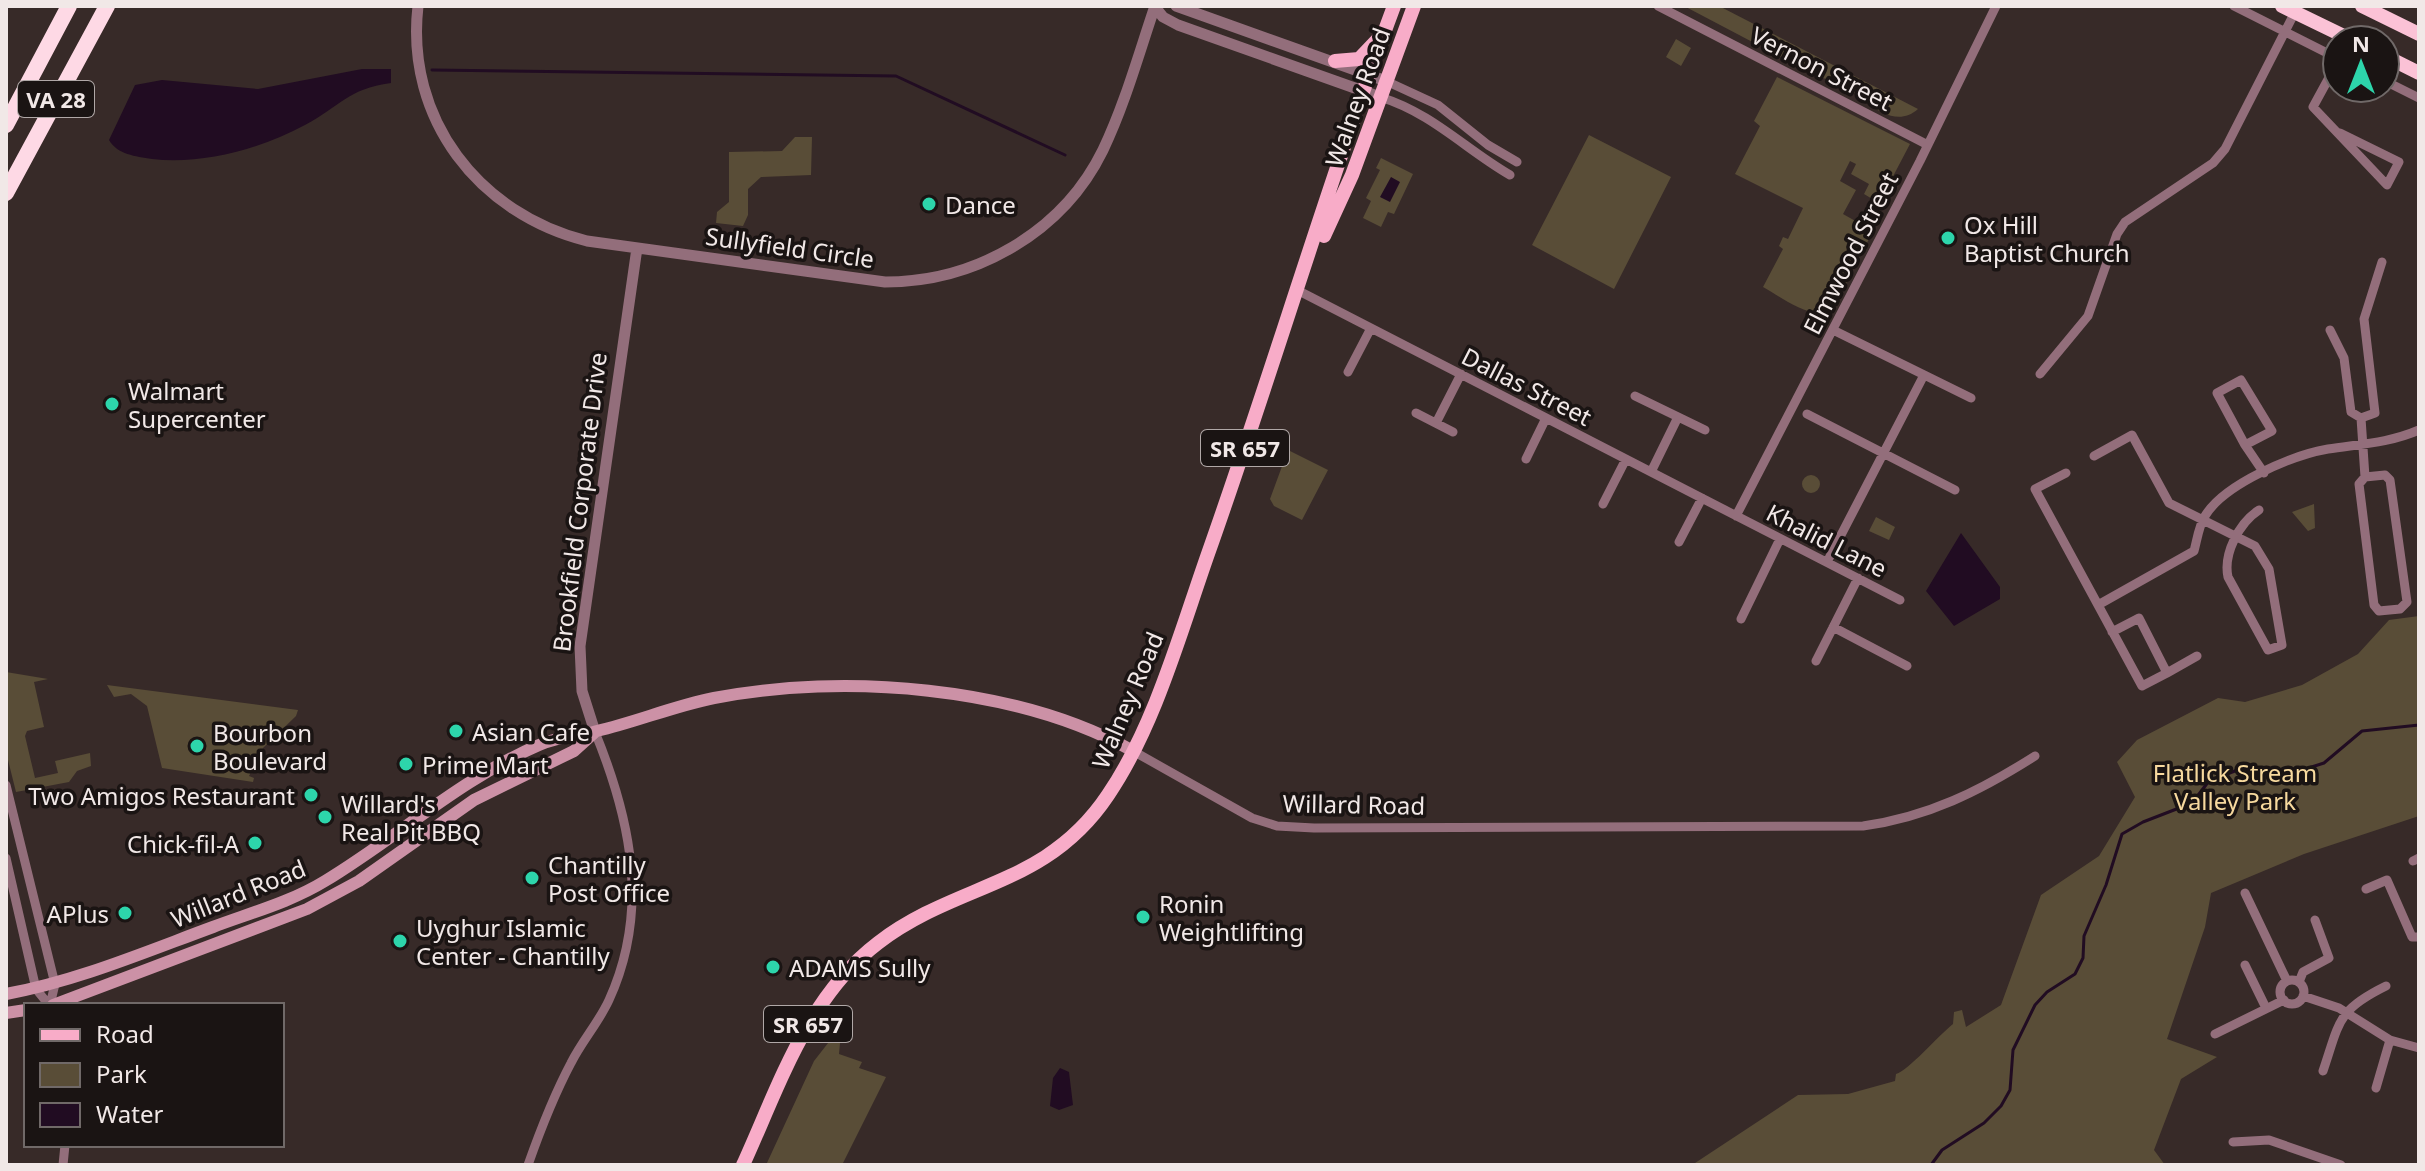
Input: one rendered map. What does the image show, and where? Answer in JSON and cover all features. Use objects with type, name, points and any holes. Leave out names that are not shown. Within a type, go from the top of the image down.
[{"type":"highway","name":"VA 28","points":[[6,125],[69,6]]},
{"type":"highway","name":"VA 28","points":[[6,193],[107,6]]},
{"type":"highway","points":[[2362,6],[2419,34]]},
{"type":"highway","points":[[2289,9],[2321,25]]},
{"type":"highway","points":[[2401,64],[2419,73]]},
{"type":"main road","name":"Walney Road","points":[[743,1165],[818,1005],[853,966],[900,929],[1007,880],[1056,851],[1100,807],[1133,751],[1194,594],[1394,6]]},
{"type":"main road","name":"Walney Road","points":[[1299,291],[1352,175],[1414,6]]},
{"type":"main road","points":[[1335,61],[1361,58],[1386,28]]},
{"type":"main road","name":"Willard Road","points":[[6,994],[55,984],[314,887],[469,782],[538,745],[567,734],[595,732],[711,698],[813,688],[929,692],[1009,706],[1079,726],[1133,751]]},
{"type":"main road","name":"Willard Road","points":[[56,1003],[307,909],[359,881],[474,800],[574,751],[595,732]]},
{"type":"street","name":"Sullyfield Circle","points":[[418,6],[418,63],[428,102],[444,137],[471,175],[505,205],[544,227],[587,241],[885,282],[931,279],[995,258],[1058,212],[1089,176],[1107,140],[1156,6]]},
{"type":"street","points":[[1156,6],[1163,17],[1178,25],[1431,118],[1484,160],[1510,175]]},
{"type":"street","points":[[1176,6],[1386,81],[1453,115],[1488,145],[1517,162]]},
{"type":"street","name":"Vernon Street","points":[[1658,6],[1926,144]]},
{"type":"street","name":"Elmwood Street","points":[[1736,516],[1996,6]]},
{"type":"street","points":[[2234,6],[2321,51]]},
{"type":"street","points":[[2040,374],[2088,316],[2117,234],[2125,222],[2213,163],[2225,149],[2285,31],[2289,9]]},
{"type":"street","points":[[2401,89],[2419,98]]},
{"type":"street","points":[[2321,91],[2313,107],[2387,185],[2399,162],[2340,133]]},
{"type":"street","name":"Brookfield Corporate Drive","points":[[528,1165],[571,1063],[610,998],[630,929],[633,886],[630,842],[619,799],[582,691],[580,646],[637,248]]},
{"type":"street","points":[[2361,418],[2375,413],[2364,319],[2382,262]]},
{"type":"street","name":"Dallas Street","points":[[1299,291],[1736,516]]},
{"type":"street","points":[[1348,372],[1371,328]]},
{"type":"street","points":[[1833,330],[1971,398]]},
{"type":"street","points":[[2330,330],[2344,358],[2351,412],[2361,418]]},
{"type":"street","points":[[1436,423],[1461,374]]},
{"type":"street","points":[[1827,562],[1924,375]]},
{"type":"street","points":[[2245,445],[2272,431],[2241,380],[2217,393],[2245,445],[2264,473]]},
{"type":"street","points":[[1635,396],[1705,430]]},
{"type":"street","points":[[1416,413],[1453,432]]},
{"type":"street","points":[[1807,414],[1955,490]]},
{"type":"street","points":[[1651,472],[1678,417]]},
{"type":"street","points":[[1526,459],[1546,418]]},
{"type":"street","points":[[2361,418],[2365,477],[2359,484],[2374,605],[2379,611],[2400,609],[2407,602],[2390,480],[2385,475],[2365,477]]},
{"type":"street","points":[[2098,605],[2194,551],[2203,518],[2222,497],[2264,473],[2301,456],[2365,446],[2419,430]]},
{"type":"street","points":[[2094,456],[2132,435],[2169,503],[2203,518],[2237,535],[2255,546],[2269,569],[2282,645],[2268,650],[2228,577],[2226,567],[2237,535],[2246,518],[2259,510]]},
{"type":"street","points":[[1603,504],[1626,459]]},
{"type":"street","points":[[2066,473],[2035,489],[2142,686],[2197,656]]},
{"type":"street","points":[[1679,542],[1702,498]]},
{"type":"street","name":"Khalid Lane","points":[[1736,516],[1900,600]]},
{"type":"street","points":[[1741,619],[1780,539]]},
{"type":"street","points":[[1816,661],[1858,578]]},
{"type":"street","points":[[2112,632],[2139,618],[2167,673]]},
{"type":"street","points":[[1833,627],[1907,666]]},
{"type":"street","name":"Willard Road","points":[[1133,751],[1252,818],[1277,826],[1314,828],[1863,826],[1945,806],[1990,785],[2035,756]]},
{"type":"street","points":[[6,785],[55,984],[51,1003]]},
{"type":"street","points":[[6,858],[36,989],[49,1003]]},
{"type":"street","points":[[2366,889],[2387,880],[2412,937],[2419,937]]},
{"type":"street","points":[[2245,893],[2287,981]]},
{"type":"street","points":[[2303,996],[2299,982],[2303,972],[2329,958],[2315,920]]},
{"type":"street","points":[[2245,965],[2266,1008]]},
{"type":"street","points":[[2287,981],[2299,982]]},
{"type":"street","points":[[2284,1000],[2281,990],[2287,981]]},
{"type":"street","points":[[2323,1071],[2346,1011],[2354,1001],[2386,986]]},
{"type":"street","points":[[2215,1034],[2284,1000],[2295,1003],[2303,996]]},
{"type":"street","points":[[2303,996],[2346,1011],[2390,1040],[2419,1048]]},
{"type":"street","points":[[2376,1088],[2390,1040]]},
{"type":"street","points":[[2233,1142],[2269,1140],[2341,1165]]},
{"type":"green space","points":[[1684,6],[1719,6],[1918,109],[1897,117],[1887,114],[1840,82],[1821,78]]},
{"type":"green space","points":[[1676,39],[1691,48],[1681,66],[1666,57]]},
{"type":"green space","points":[[1777,77],[1910,144],[1879,203],[1864,194],[1869,184],[1851,174],[1856,164],[1850,161],[1840,181],[1856,190],[1843,214],[1873,231],[1834,308],[1826,312],[1808,311],[1763,287],[1783,249],[1779,246],[1783,237],[1788,239],[1803,208],[1735,174],[1760,126],[1754,121]]},
{"type":"green space","points":[[1589,135],[1671,177],[1614,289],[1532,245]]},
{"type":"green space","points":[[795,137],[812,137],[811,175],[761,177],[748,189],[748,215],[743,226],[716,223],[717,212],[729,202],[729,152],[782,151]]},
{"type":"green space","points":[[1381,158],[1413,174],[1394,214],[1388,212],[1381,227],[1363,218],[1371,201],[1366,198],[1380,170],[1376,168]]},
{"type":"green space","points":[[1288,450],[1328,470],[1302,520],[1274,506],[1270,499]]},
{"type":"green space","points":[[1807,475],[1815,475],[1820,484],[1818,491],[1807,493],[1802,488],[1802,480]]},
{"type":"green space","points":[[2314,504],[2315,528],[2308,531],[2292,512]]},
{"type":"green space","points":[[1876,517],[1895,527],[1889,540],[1869,531]]},
{"type":"green space","name":"Flatlick Stream Valley Park","points":[[2419,616],[2419,816],[2304,854],[2211,893],[2205,927],[2167,1039],[2217,1057],[2181,1079],[2154,1150],[2165,1165],[1692,1165],[1798,1095],[1848,1094],[1895,1081],[1896,1074],[1953,1024],[1954,1012],[1962,1010],[1966,1027],[2001,1005],[2041,895],[2099,856],[2135,797],[2117,762],[2137,740],[2218,698],[2245,702],[2302,685],[2358,654],[2389,620]]},
{"type":"green space","points":[[6,672],[48,679],[34,682],[44,727],[27,731],[25,736],[35,778],[58,773],[55,761],[90,753],[91,766],[77,771],[69,782],[16,792],[6,752]]},
{"type":"green space","points":[[107,685],[298,710],[296,716],[263,748],[249,776],[254,778],[253,782],[162,768],[147,706],[131,694],[114,697]]},
{"type":"green space","points":[[832,1038],[840,1043],[839,1054],[862,1062],[859,1068],[886,1077],[842,1165],[766,1165],[814,1061]]},
{"type":"water","points":[[362,69],[391,69],[391,83],[364,89],[288,134],[250,148],[190,160],[152,159],[128,154],[117,149],[109,140],[135,85],[162,80],[258,89]]},
{"type":"water","points":[[1391,177],[1400,182],[1390,202],[1380,197]]},
{"type":"water","points":[[1961,533],[2000,587],[2000,599],[1954,626],[1926,591]]},
{"type":"water","points":[[1060,1068],[1069,1072],[1073,1105],[1059,1110],[1050,1106],[1053,1078]]},
{"type":"waterway","points":[[432,70],[896,76],[1065,155]]},
{"type":"waterway","points":[[1931,1165],[1942,1150],[1984,1123],[2001,1106],[2010,1090],[2013,1050],[2035,1005],[2047,992],[2075,974],[2083,958],[2084,936],[2106,885],[2122,834],[2143,822],[2192,803],[2209,781],[2240,769],[2302,770],[2324,763],[2362,731],[2419,725]]},
{"type":"place","name":"Dance","points":[[929,204]]},
{"type":"place","name":"Ox Hill Baptist Church","points":[[1948,238]]},
{"type":"place","name":"Walmart Supercenter","points":[[112,404]]},
{"type":"place","name":"Asian Cafe","points":[[456,731]]},
{"type":"place","name":"Bourbon Boulevard","points":[[197,746]]},
{"type":"place","name":"Prime Mart","points":[[406,764]]},
{"type":"place","name":"Two Amigos Restaurant","points":[[311,795]]},
{"type":"place","name":"Willard's Real Pit BBQ","points":[[325,817]]},
{"type":"place","name":"Chick-fil-A","points":[[255,843]]},
{"type":"place","name":"Chantilly Post Office","points":[[532,878]]},
{"type":"place","name":"APlus","points":[[125,913]]},
{"type":"place","name":"Ronin Weightlifting","points":[[1143,917]]},
{"type":"place","name":"Uyghur Islamic Center - Chantilly","points":[[400,941]]},
{"type":"place","name":"ADAMS Sully","points":[[773,967]]}]
